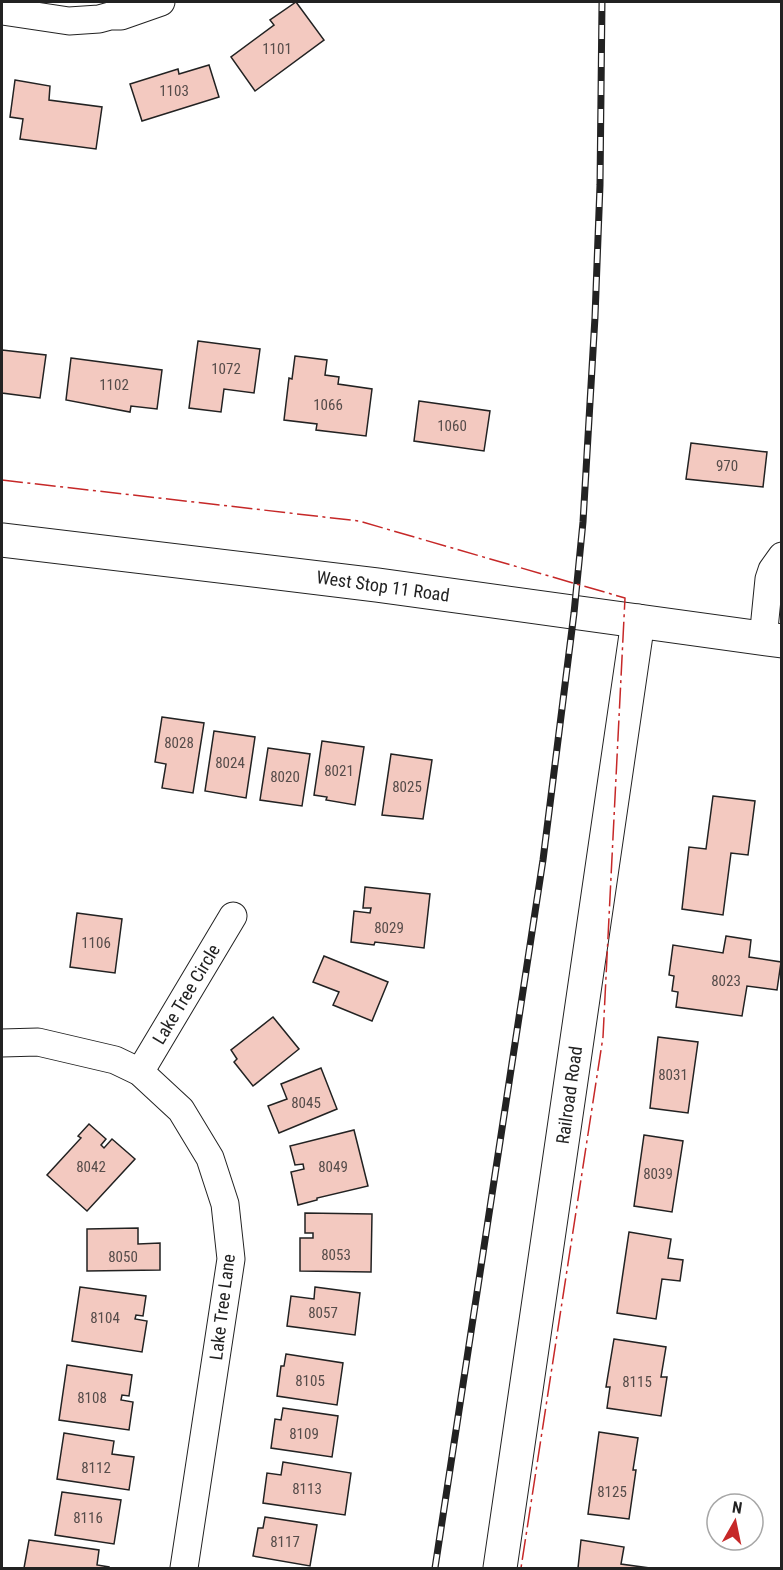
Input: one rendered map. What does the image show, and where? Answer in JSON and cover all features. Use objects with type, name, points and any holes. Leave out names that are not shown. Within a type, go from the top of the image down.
[{"type":"street","points":[[2,11],[69,21],[121,16],[161,2]]},
{"type":"street","name":"West Stop 11 Road","points":[[2,540],[377,585],[772,640],[769,579],[772,570],[782,556]]},
{"type":"street","name":"Railroad Road","points":[[500,1569],[638,621]]},
{"type":"street","name":"Lake Tree Circle","points":[[140,1072],[233,916]]},
{"type":"street","name":"Lake Tree Lane","points":[[2,1043],[38,1042],[115,1060],[140,1072],[181,1110],[210,1158],[225,1204],[231,1259],[184,1569]]},
{"type":"building","points":[[296,2],[324,40],[255,91],[231,57],[274,25],[270,20]]},
{"type":"building","points":[[209,65],[219,97],[142,121],[130,84],[178,69],[179,74]]},
{"type":"building","points":[[15,80],[50,86],[49,100],[102,107],[96,149],[20,139],[23,119],[10,117]]},
{"type":"building","points":[[198,341],[260,349],[254,393],[224,389],[221,412],[189,408]]},
{"type":"building","points":[[2,350],[46,355],[40,398],[2,393]]},
{"type":"building","points":[[295,356],[327,360],[325,375],[339,377],[338,384],[372,389],[366,436],[316,430],[317,424],[284,420],[289,378],[292,379]]},
{"type":"building","points":[[71,358],[162,370],[157,409],[131,406],[130,412],[66,400]]},
{"type":"building","points":[[419,401],[490,411],[484,451],[414,441]]},
{"type":"building","points":[[691,443],[767,452],[763,487],[686,479]]},
{"type":"building","points":[[162,717],[204,723],[193,793],[162,788],[166,764],[155,762]]},
{"type":"building","points":[[214,731],[255,737],[246,798],[205,791]]},
{"type":"building","points":[[322,741],[364,747],[355,805],[326,800],[327,797],[314,795]]},
{"type":"building","points":[[268,748],[310,754],[302,806],[260,800]]},
{"type":"building","points":[[391,754],[432,760],[423,819],[382,815]]},
{"type":"building","points":[[713,796],[755,801],[748,855],[731,853],[723,915],[682,909],[689,847],[706,849]]},
{"type":"building","points":[[365,887],[430,894],[424,948],[375,942],[374,945],[351,942],[354,911],[370,913],[371,908],[363,908]]},
{"type":"building","points":[[77,913],[122,919],[115,973],[70,967]]},
{"type":"building","points":[[726,936],[751,940],[749,957],[781,962],[777,990],[747,986],[742,1016],[676,1007],[678,992],[672,991],[674,976],[669,975],[673,945],[723,953]]},
{"type":"building","points":[[324,956],[388,982],[372,1021],[333,1005],[339,992],[313,982]]},
{"type":"building","points":[[273,1017],[299,1049],[253,1086],[234,1062],[237,1059],[231,1050]]},
{"type":"building","points":[[658,1037],[698,1042],[688,1113],[650,1108]]},
{"type":"building","points":[[321,1068],[337,1109],[279,1133],[268,1106],[287,1099],[281,1084]]},
{"type":"building","points":[[89,1124],[106,1139],[101,1145],[104,1148],[112,1139],[135,1159],[87,1211],[47,1175],[81,1138],[78,1136]]},
{"type":"building","points":[[354,1130],[368,1186],[298,1205],[291,1172],[304,1169],[303,1164],[295,1165],[290,1146]]},
{"type":"building","points":[[644,1135],[683,1141],[672,1212],[634,1206]]},
{"type":"building","points":[[305,1213],[372,1214],[371,1272],[300,1271],[300,1238],[313,1238],[313,1233],[305,1233]]},
{"type":"building","points":[[138,1228],[138,1244],[160,1243],[160,1270],[87,1271],[87,1229]]},
{"type":"building","points":[[629,1232],[671,1239],[668,1258],[683,1260],[680,1281],[662,1279],[656,1319],[617,1313]]},
{"type":"building","points":[[80,1287],[146,1296],[143,1316],[136,1315],[135,1319],[147,1321],[142,1352],[72,1341]]},
{"type":"building","points":[[315,1287],[360,1293],[355,1335],[287,1326],[291,1296],[314,1299]]},
{"type":"building","points":[[614,1339],[666,1347],[661,1377],[667,1377],[661,1416],[607,1408],[610,1387],[606,1387]]},
{"type":"building","points":[[286,1354],[343,1363],[337,1405],[277,1396],[281,1366],[284,1366]]},
{"type":"building","points":[[67,1365],[132,1375],[129,1396],[122,1395],[121,1400],[133,1402],[129,1430],[59,1420]]},
{"type":"building","points":[[283,1408],[338,1416],[332,1457],[271,1448],[275,1419],[281,1420]]},
{"type":"building","points":[[599,1432],[638,1438],[629,1519],[588,1514]]},
{"type":"building","points":[[64,1433],[114,1441],[112,1454],[134,1457],[129,1490],[57,1479]]},
{"type":"building","points":[[283,1462],[351,1473],[345,1515],[263,1503],[267,1473],[281,1475]]},
{"type":"building","points":[[62,1492],[121,1500],[114,1544],[55,1535]]},
{"type":"building","points":[[265,1517],[317,1525],[310,1566],[253,1556],[258,1528],[263,1528]]},
{"type":"building","points":[[29,1540],[99,1550],[97,1565],[109,1568],[24,1568]]},
{"type":"building","points":[[581,1540],[624,1547],[621,1564],[650,1568],[578,1568]]},
{"type":"railway","points":[[435,1568],[543,860],[574,613],[583,522],[595,317],[600,185],[602,2]]},
{"type":"power","points":[[2,480],[359,521],[625,598],[603,1037],[521,1568]]}]
